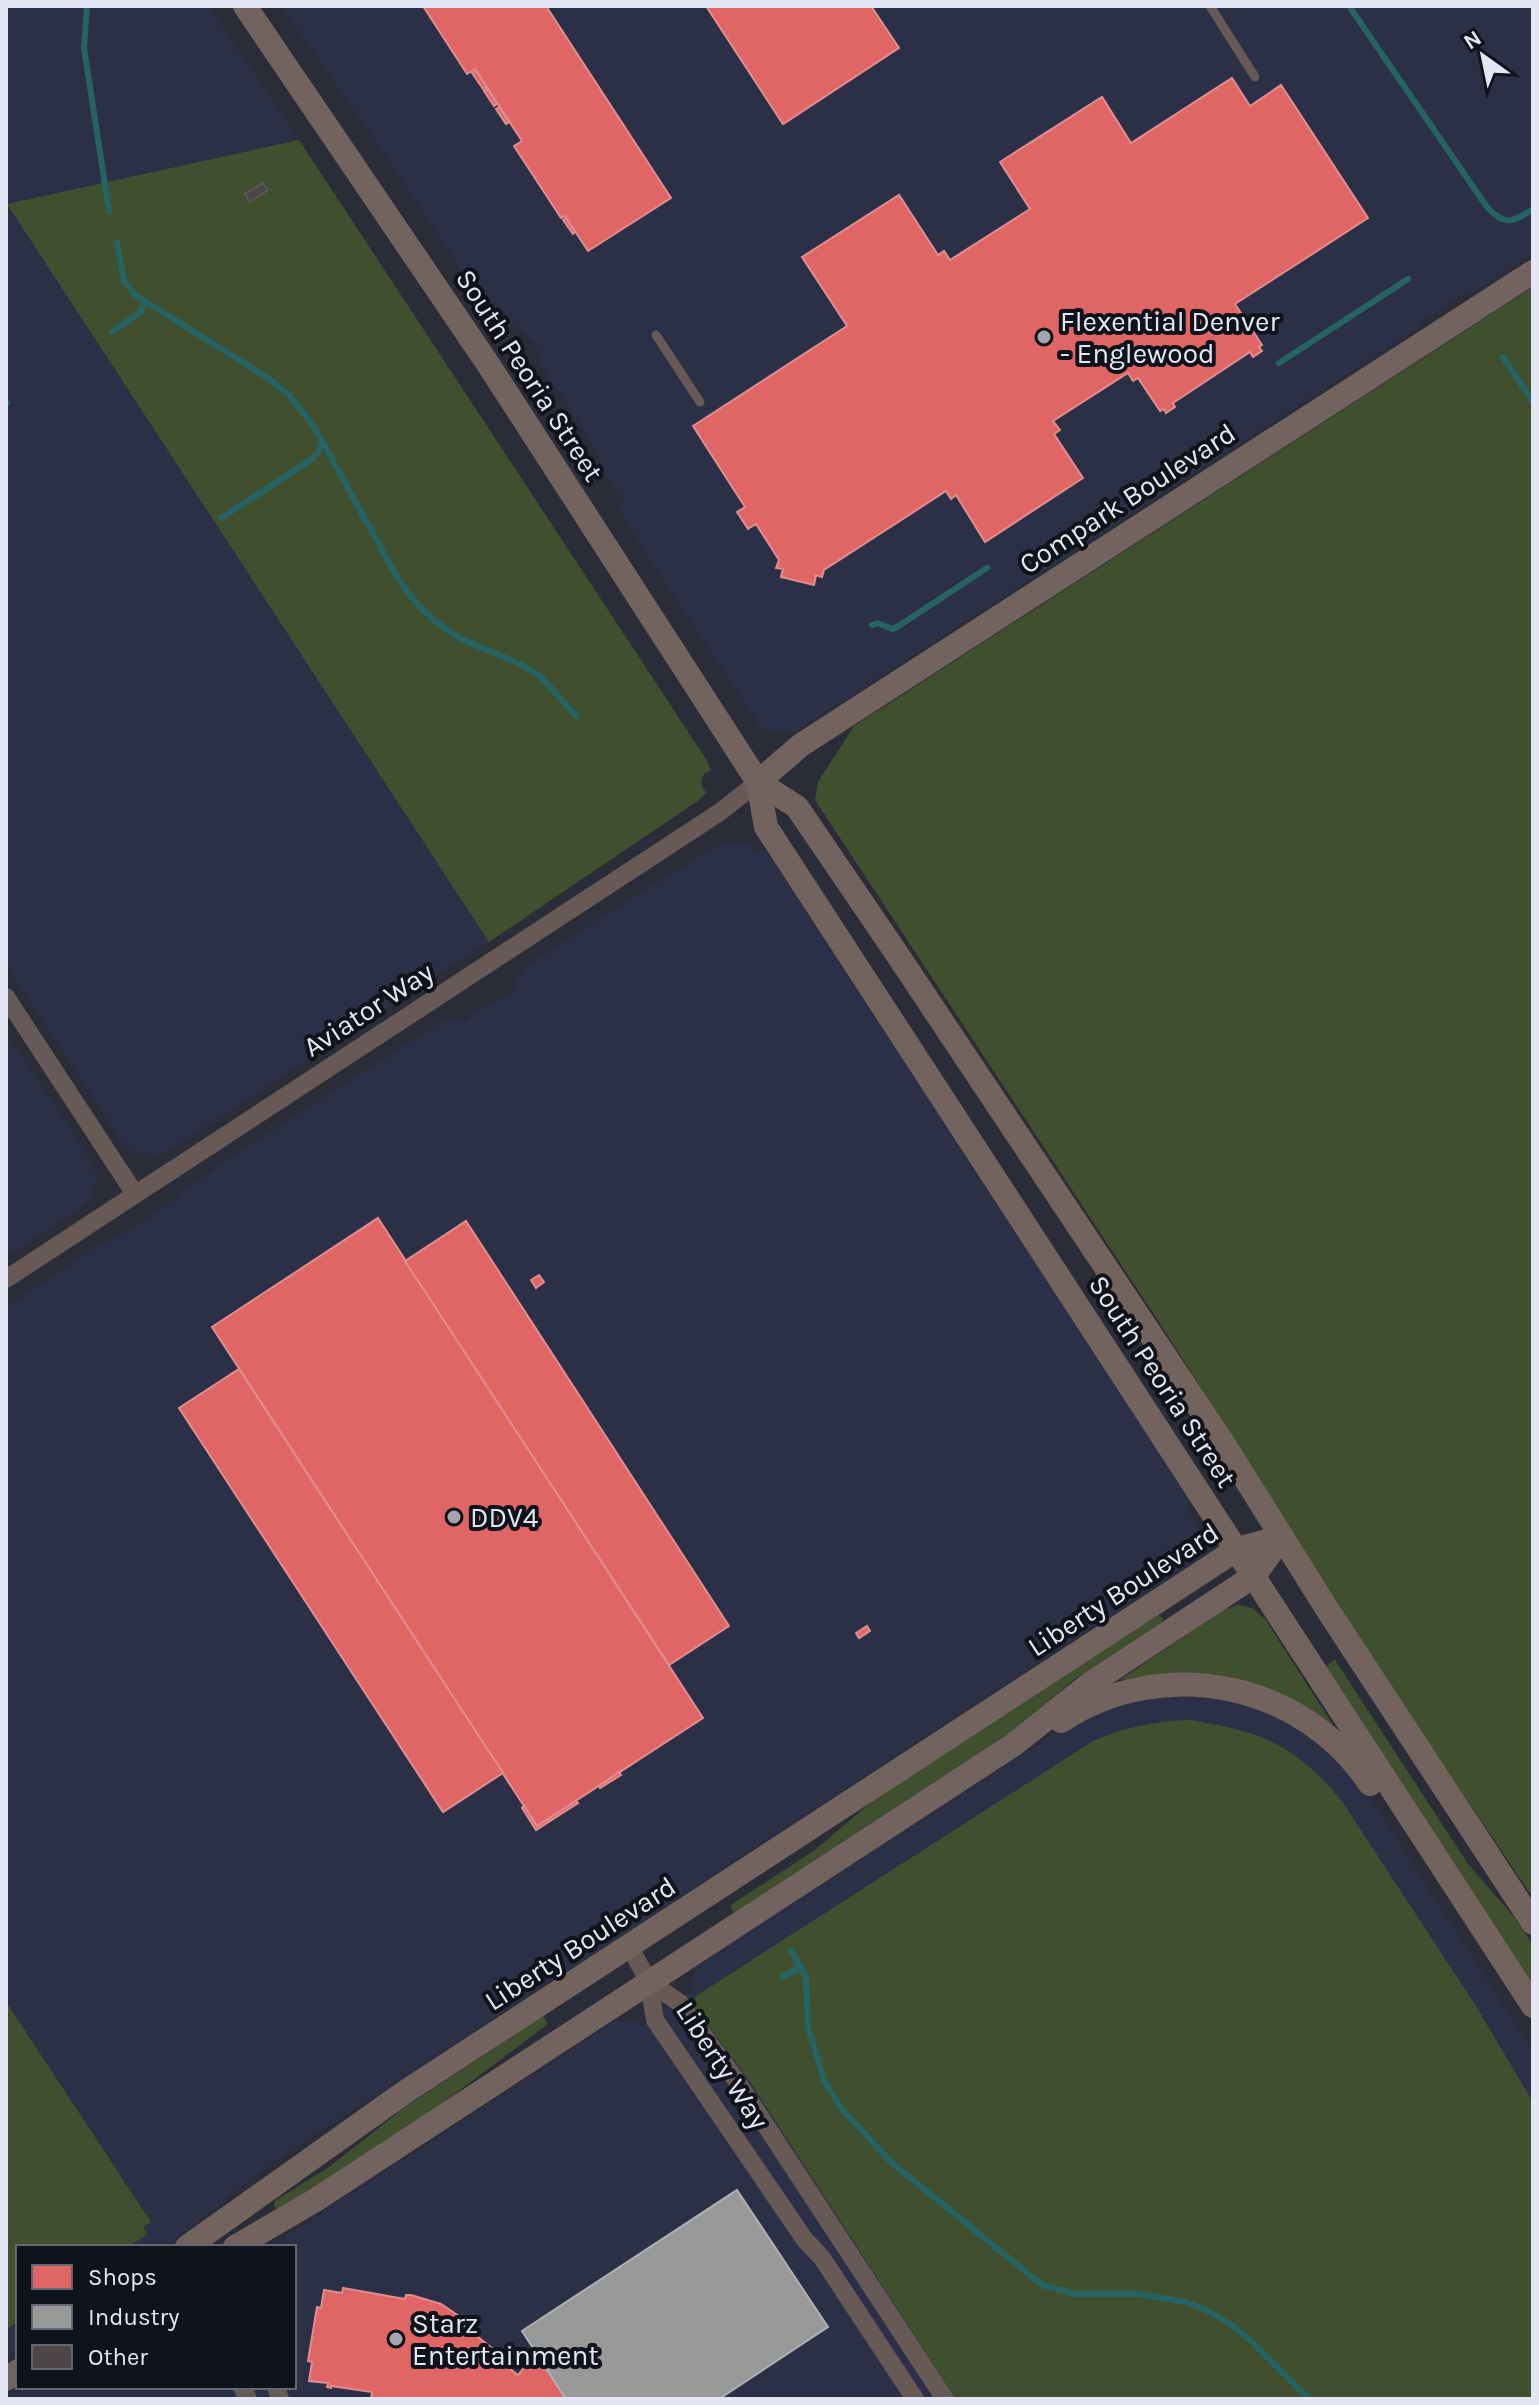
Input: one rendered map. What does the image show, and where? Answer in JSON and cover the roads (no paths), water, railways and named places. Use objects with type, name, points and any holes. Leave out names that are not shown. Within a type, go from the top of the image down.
[{"type":"main road","name":"South Peoria Street","points":[[245,6],[488,364],[758,782],[766,827],[1533,2006]]},
{"type":"main road","name":"Compark Boulevard","points":[[758,782],[801,745],[1533,272]]},
{"type":"main road","name":"South Peoria Street","points":[[758,782],[797,807],[1175,1371],[1533,1923]]},
{"type":"main road","name":"Liberty Boulevard","points":[[190,2245],[388,2104],[1237,1549],[1282,1537]]},
{"type":"main road","points":[[238,2245],[322,2196],[1013,1745],[1091,1683],[1254,1576],[1282,1537]]},
{"type":"main road","points":[[1013,1745],[1032,1739],[1088,1706],[1138,1688],[1181,1683],[1221,1687],[1271,1701],[1316,1727],[1348,1754],[1387,1809],[1420,1831]]},
{"type":"street","name":"Aviator Way","points":[[6,1279],[720,812],[758,782]]},
{"type":"street","points":[[6,997],[135,1194]]},
{"type":"street","points":[[629,1946],[649,1982]]},
{"type":"street","name":"Liberty Way","points":[[649,1982],[655,2020],[805,2240],[822,2258],[915,2399]]},
{"type":"street","name":"Liberty Way","points":[[649,1982],[680,2003],[734,2077],[945,2399]]},
{"type":"street","points":[[267,2245],[284,2217]]},
{"type":"lane","points":[[1210,6],[1255,77]]},
{"type":"lane","points":[[656,335],[700,402]]},
{"type":"waterway","points":[[87,6],[84,48],[109,211]]},
{"type":"waterway","points":[[1349,6],[1487,207],[1504,220],[1520,217],[1533,209]]},
{"type":"waterway","points":[[117,243],[124,281],[135,295],[268,378],[290,396],[316,430],[398,579],[417,604],[459,638],[540,676],[577,717]]},
{"type":"waterway","points":[[1279,363],[1408,279]]},
{"type":"waterway","points":[[112,332],[141,312],[144,300]]},
{"type":"waterway","points":[[1503,357],[1533,402]]},
{"type":"waterway","points":[[221,518],[312,459],[319,452],[321,439]]},
{"type":"waterway","points":[[872,625],[877,623],[893,629],[987,568]]},
{"type":"waterway","points":[[791,1951],[806,1977],[808,2027],[825,2083],[841,2108],[891,2162],[1042,2285],[1076,2294],[1138,2294],[1186,2302],[1206,2310],[1250,2340],[1309,2399]]},
{"type":"waterway","points":[[782,1977],[801,1967]]},
{"type":"place","name":"Flexential Denver - Englewood","points":[[1044,337]]},
{"type":"place","name":"DDV4","points":[[454,1517]]},
{"type":"place","name":"Starz Entertainment","points":[[396,2339]]}]
